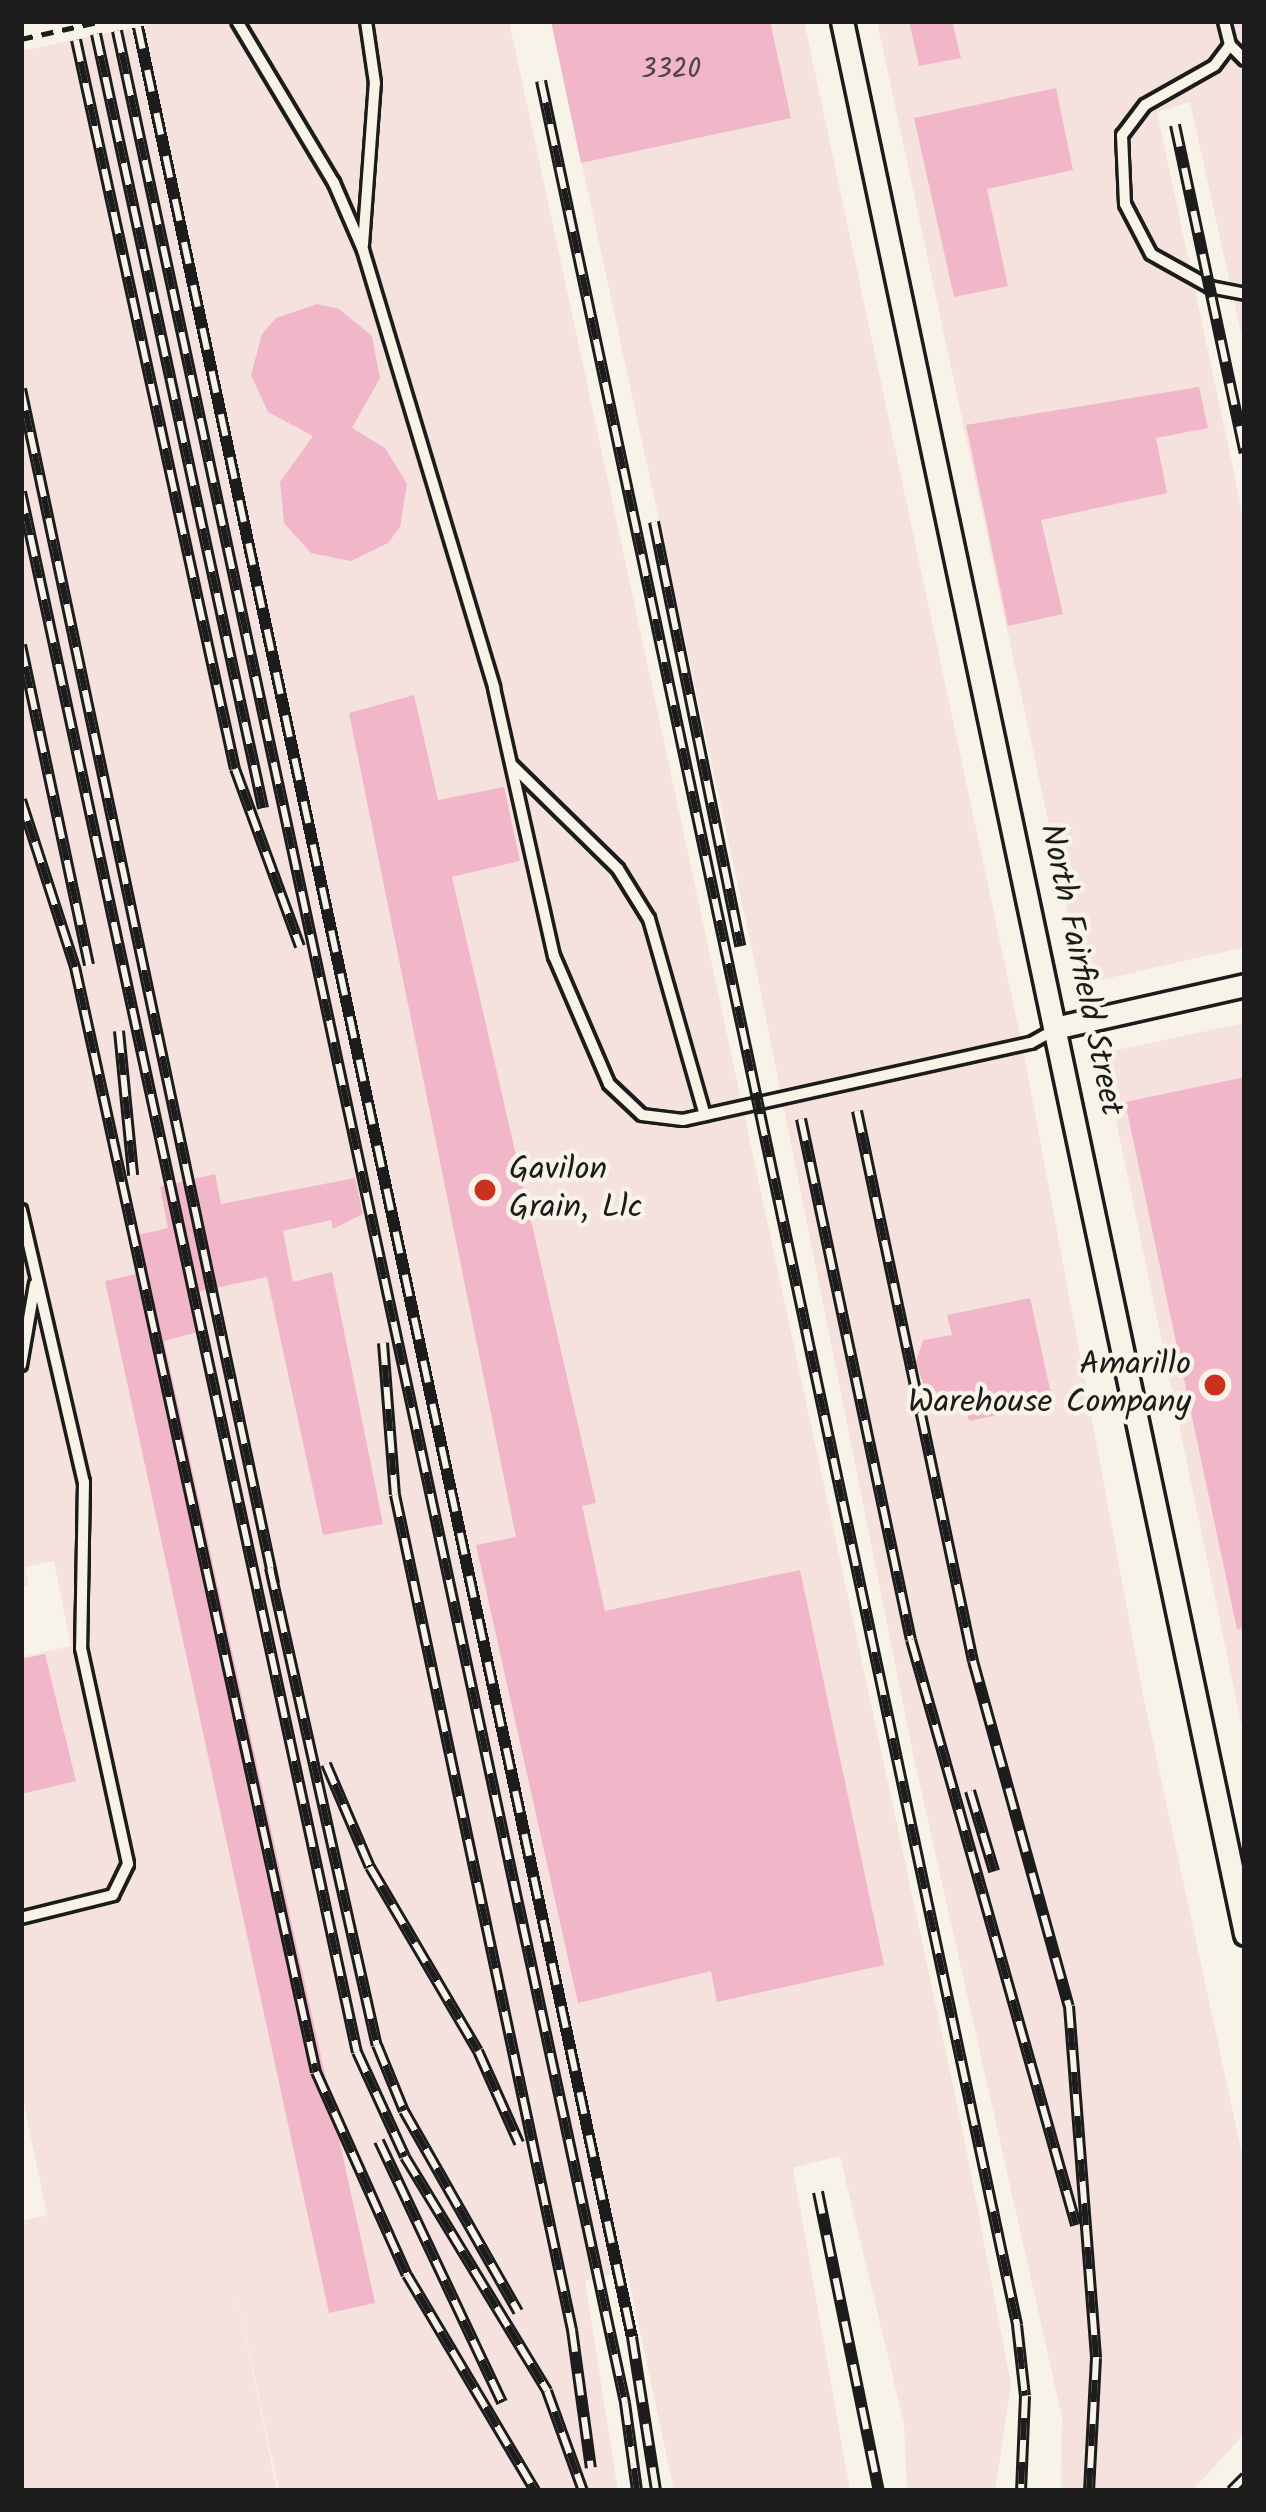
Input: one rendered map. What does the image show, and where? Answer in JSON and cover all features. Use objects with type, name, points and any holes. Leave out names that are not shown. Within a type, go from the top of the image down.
[{"type":"street","name":"North Fairfield Street","points":[[842,21],[1059,1027],[1245,1934]]},
{"type":"street","points":[[1059,1027],[1245,985]]},
{"type":"lane","points":[[237,21],[334,183],[362,250],[511,763],[550,942],[600,1064],[626,1104],[663,1121],[705,1115],[1031,1043],[1059,1027]]},
{"type":"lane","points":[[362,250],[375,83],[366,21]]},
{"type":"lane","points":[[1224,21],[1230,45],[1245,60]]},
{"type":"lane","points":[[1230,45],[1214,66],[1145,105],[1122,134],[1125,204],[1151,254],[1210,287],[1245,294]]},
{"type":"lane","points":[[511,763],[618,869],[649,919],[705,1115]]},
{"type":"lane","points":[[21,1210],[84,1482],[81,1648],[128,1864],[113,1894],[21,1918]]},
{"type":"lane","points":[[21,1365],[36,1275]]},
{"type":"path","points":[[21,39],[102,21]]},
{"type":"shaded area","points":[[165,21],[509,21],[962,2127],[1011,2384],[995,2491],[907,2491],[904,2423],[840,2156],[793,2168],[850,2491],[674,2491],[627,2270],[585,2281],[618,2491],[279,2491],[235,2286],[277,2491],[21,2491],[21,2221],[47,2215],[21,2089],[21,1657],[71,1646],[54,1561],[25,1567],[29,1586],[21,1587],[21,51]]},
{"type":"shaded area","points":[[551,21],[804,21],[1025,1059],[1144,1700],[1245,2168],[1245,2433],[1192,2491],[1061,2491],[1062,2417],[913,1754],[756,968]]},
{"type":"shaded area","points":[[877,21],[1245,21],[1245,351],[1190,102],[1157,112],[1245,525],[1245,947],[1083,984]]},
{"type":"shaded area","name":"Amarillo Warehouse Company","points":[[1245,1023],[1245,1742],[1102,1053]]},
{"type":"building","points":[[551,21],[770,21],[791,118],[581,163]]},
{"type":"building","points":[[909,21],[952,21],[961,58],[919,66]]},
{"type":"building","points":[[1056,88],[1073,170],[987,189],[1008,286],[954,297],[914,118]]},
{"type":"building","points":[[317,304],[339,309],[372,336],[380,378],[352,428],[385,448],[407,484],[400,527],[388,543],[351,561],[311,553],[284,523],[280,482],[313,436],[268,412],[251,375],[262,334],[276,318]]},
{"type":"building","points":[[1199,387],[1208,428],[1156,438],[1167,493],[1041,520],[1063,614],[1008,626],[966,425]]},
{"type":"building","points":[[414,695],[438,800],[504,787],[520,861],[452,877],[596,1503],[582,1506],[605,1611],[800,1570],[884,1965],[717,2002],[711,1971],[578,2003],[476,1545],[516,1537],[349,713]]},
{"type":"building","name":"Amarillo Warehouse Company","points":[[1245,1077],[1245,1628],[1237,1629],[1125,1102]]},
{"type":"building","points":[[215,1174],[221,1204],[355,1178],[363,1214],[333,1229],[331,1220],[283,1231],[293,1282],[332,1272],[383,1524],[323,1535],[267,1277],[196,1292],[205,1330],[164,1341],[375,2303],[329,2313],[105,1281],[145,1272],[138,1235],[168,1228],[160,1187]]},
{"type":"building","points":[[1030,1298],[1053,1403],[969,1421],[966,1407],[932,1410],[916,1362],[923,1340],[952,1335],[947,1315]]},
{"type":"building","points":[[45,1654],[76,1781],[21,1794],[21,1659]]},
{"type":"railway","points":[[138,27],[632,2337],[656,2491]]},
{"type":"railway","points":[[117,31],[625,2403],[637,2491]]},
{"type":"railway","points":[[96,34],[263,808]]},
{"type":"railway","points":[[76,40],[235,769],[300,947]]},
{"type":"railway","points":[[541,81],[1017,2325],[1025,2396],[1021,2491]]},
{"type":"railway","points":[[1175,125],[1245,453]]},
{"type":"railway","points":[[21,389],[274,1583]]},
{"type":"railway","points":[[21,492],[357,2052],[405,2157],[547,2391],[583,2491]]},
{"type":"railway","points":[[654,522],[740,946]]},
{"type":"railway","points":[[21,645],[89,965]]},
{"type":"railway","points":[[21,800],[75,967],[316,2072],[407,2275],[535,2491]]},
{"type":"railway","points":[[119,1031],[133,1175]]},
{"type":"railway","points":[[857,1111],[973,1661],[1069,2006],[1096,2358],[1089,2491]]},
{"type":"railway","points":[[801,1119],[911,1640],[1076,2225]]},
{"type":"railway","points":[[383,1343],[395,1495],[572,2330],[591,2468]]},
{"type":"railway","points":[[270,1568],[377,2045],[404,2111],[518,2312]]},
{"type":"railway","points":[[326,1764],[370,1867],[478,2051],[519,2143]]},
{"type":"railway","points":[[970,1791],[994,1871]]},
{"type":"railway","points":[[379,2141],[502,2402]]},
{"type":"railway","points":[[818,2192],[879,2491]]},
{"type":"railway","points":[[1231,2491],[1245,2477]]},
{"type":"place","name":"Gavilon Grain, Llc","points":[[485,1190]]},
{"type":"place","name":"Amarillo Warehouse Company","points":[[1215,1385]]}]
